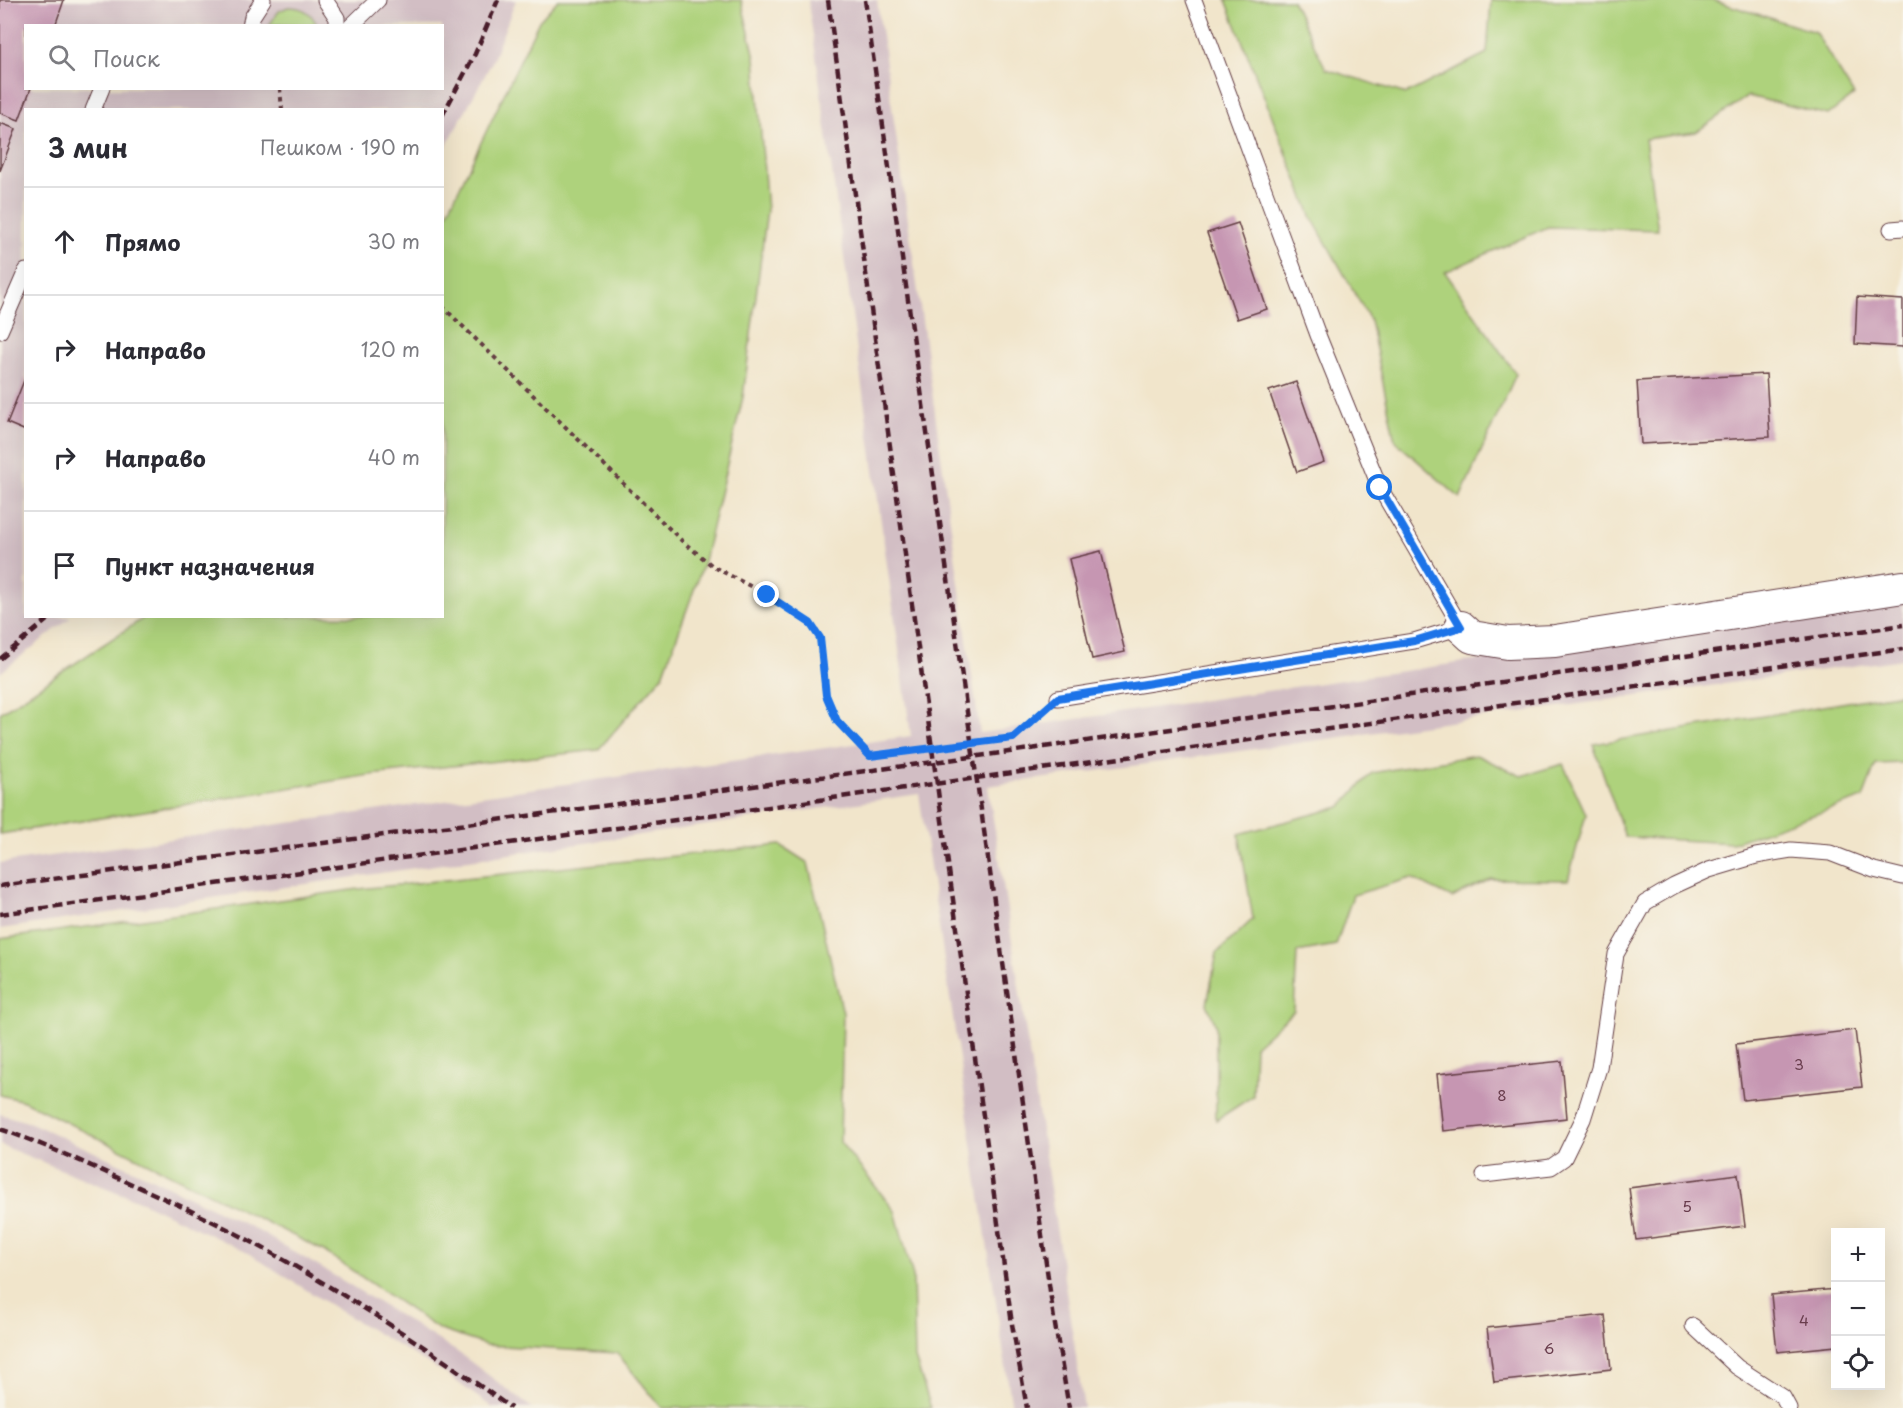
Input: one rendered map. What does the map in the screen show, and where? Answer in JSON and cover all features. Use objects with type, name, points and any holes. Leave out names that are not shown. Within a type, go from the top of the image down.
[{"type":"street","points":[[1461,627],[1472,637],[1508,643],[1555,641],[1903,587]]},
{"type":"lane","points":[[250,24],[252,17],[263,0]]},
{"type":"lane","points":[[325,0],[337,18],[338,24]]},
{"type":"lane","points":[[353,24],[378,0]]},
{"type":"lane","points":[[1058,698],[1414,641],[1461,627],[1380,488],[1318,335],[1194,0]]},
{"type":"lane","points":[[94,108],[101,90]]},
{"type":"lane","points":[[0,331],[24,276]]},
{"type":"lane","points":[[1484,1175],[1551,1167],[1564,1158],[1583,1119],[1599,1068],[1616,954],[1645,903],[1674,886],[1709,870],[1756,856],[1791,850],[1830,853],[1874,870],[1903,877]]},
{"type":"lane","points":[[1693,1326],[1737,1367],[1783,1398],[1789,1408]]},
{"type":"path","points":[[280,90],[282,108]]},
{"type":"path","points":[[444,308],[682,541],[714,567],[767,595],[810,623],[820,638],[826,695],[837,721],[870,756],[1013,738],[1058,698]]},
{"type":"shaded area","points":[[0,0],[516,0],[492,62],[444,150],[444,108],[24,108],[24,618],[70,618],[0,673]]},
{"type":"shaded area","points":[[808,0],[877,0],[980,733],[1903,601],[1903,659],[988,786],[1084,1408],[1012,1408],[919,794],[0,929],[0,863],[911,736]]},
{"type":"shaded area","points":[[0,1114],[31,1123],[255,1229],[459,1353],[532,1408],[493,1408],[446,1374],[248,1253],[144,1203],[0,1145]]},
{"type":"green space","points":[[558,0],[741,0],[755,57],[767,210],[743,397],[703,565],[663,675],[598,750],[370,775],[0,834],[0,713],[143,618],[444,618],[444,220],[539,21]]},
{"type":"green space","points":[[1226,0],[1292,0],[1326,69],[1406,94],[1487,53],[1491,0],[1712,0],[1815,32],[1854,95],[1828,115],[1748,96],[1696,132],[1645,139],[1658,230],[1548,227],[1445,272],[1516,374],[1460,498],[1395,441],[1370,320],[1312,218]]},
{"type":"green space","points":[[288,7],[298,8],[306,11],[316,24],[270,24],[279,11]]},
{"type":"green space","points":[[1903,693],[1903,763],[1876,764],[1863,798],[1732,843],[1625,837],[1593,744]]},
{"type":"green space","points":[[1476,755],[1521,776],[1563,764],[1586,814],[1568,880],[1491,879],[1452,898],[1411,878],[1353,895],[1336,945],[1297,952],[1294,1011],[1255,1046],[1253,1096],[1216,1120],[1216,1026],[1207,1004],[1217,953],[1253,919],[1239,834],[1340,807],[1372,773]]},
{"type":"green space","points":[[780,845],[808,863],[843,1013],[840,1142],[895,1211],[913,1276],[915,1358],[931,1408],[662,1408],[617,1353],[486,1345],[440,1330],[322,1250],[24,1101],[0,1095],[0,939],[359,889]]},
{"type":"building","points":[[0,0],[64,0],[56,24],[24,24],[24,90],[30,90],[19,120],[0,113]]},
{"type":"building","points":[[0,123],[16,129],[0,171]]},
{"type":"building","points":[[1238,223],[1267,309],[1237,319],[1207,233]]},
{"type":"building","points":[[1857,297],[1903,300],[1903,347],[1855,344]]},
{"type":"building","points":[[1766,374],[1770,437],[1641,444],[1637,381]]},
{"type":"building","points":[[24,380],[24,430],[7,423]]},
{"type":"building","points":[[1296,382],[1324,462],[1297,472],[1269,391]]},
{"type":"building","points":[[1101,551],[1125,652],[1092,659],[1069,559]]},
{"type":"building","points":[[1855,1030],[1862,1087],[1743,1100],[1736,1044]]},
{"type":"building","points":[[1562,1061],[1567,1118],[1443,1131],[1437,1074]]},
{"type":"building","points":[[1738,1174],[1745,1226],[1636,1240],[1629,1188]]},
{"type":"building","points":[[1831,1289],[1831,1347],[1777,1352],[1771,1295]]},
{"type":"building","points":[[1605,1315],[1611,1369],[1494,1382],[1487,1328]]},
{"type":"railway","points":[[444,112],[475,54],[498,0]]},
{"type":"railway","points":[[828,0],[1012,1324],[1027,1408]]},
{"type":"railway","points":[[865,0],[1054,1319],[1069,1408]]},
{"type":"railway","points":[[0,659],[50,618]]},
{"type":"railway","points":[[0,886],[1009,752],[1903,625]]},
{"type":"railway","points":[[0,914],[1903,649]]},
{"type":"railway","points":[[0,1129],[53,1149],[142,1188],[250,1241],[383,1320],[511,1408]]},
{"type":"route","points":[[767,595],[810,623],[820,638],[826,695],[837,721],[870,756],[1013,738],[1058,698],[1414,641],[1461,627],[1380,488]]}]
